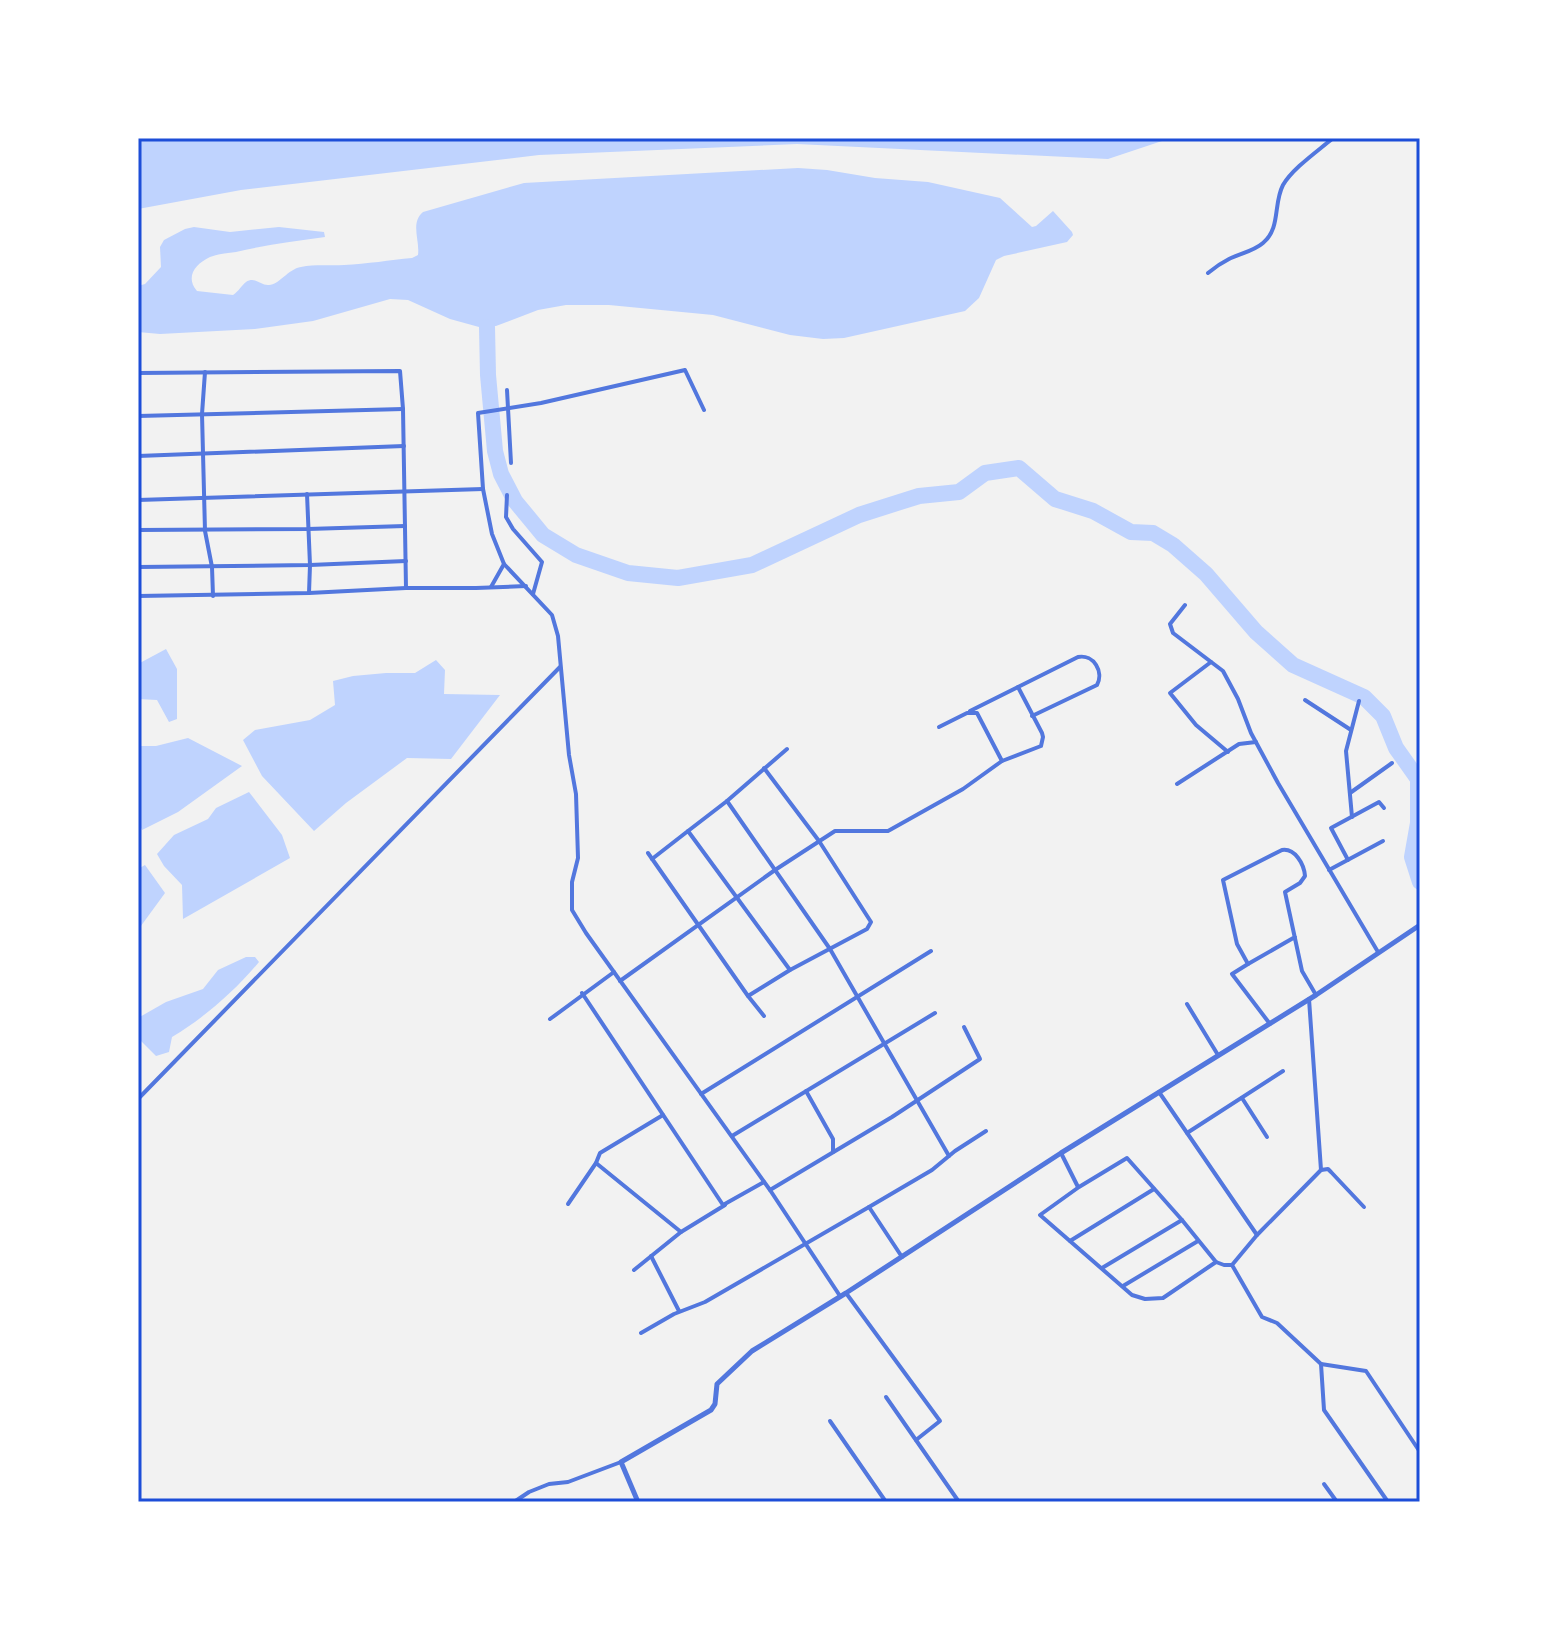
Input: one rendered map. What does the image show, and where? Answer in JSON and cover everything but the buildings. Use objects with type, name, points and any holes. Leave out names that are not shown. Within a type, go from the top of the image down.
[{"type":"street","points":[[1208,273],[1226,260],[1262,244],[1276,222],[1284,185],[1333,138]]},
{"type":"street","points":[[704,410],[685,370],[541,403],[478,413],[483,489],[492,534],[504,564],[552,615],[558,636],[569,755],[576,794],[578,858],[572,882],[572,910],[804,1243],[940,1421],[916,1440]]},
{"type":"street","points":[[138,373],[400,371],[406,588]]},
{"type":"street","points":[[205,372],[202,455],[205,531],[212,567],[213,596]]},
{"type":"street","points":[[507,390],[511,463]]},
{"type":"street","points":[[138,416],[403,409]]},
{"type":"street","points":[[138,456],[404,446]]},
{"type":"street","points":[[138,500],[483,489]]},
{"type":"street","points":[[307,494],[309,593]]},
{"type":"street","points":[[507,495],[506,517],[542,562],[533,594]]},
{"type":"street","points":[[138,530],[405,526]]},
{"type":"street","points":[[138,567],[406,561]]},
{"type":"street","points":[[491,588],[504,564]]},
{"type":"street","points":[[138,596],[526,586]]},
{"type":"street","points":[[1185,605],[1170,624],[1173,633],[1223,671],[1278,783],[1378,952]]},
{"type":"street","points":[[939,727],[1082,655],[1091,658],[1100,672],[1097,685],[1032,716]]},
{"type":"street","points":[[1211,662],[1170,693],[1196,725],[1228,752]]},
{"type":"street","points":[[138,1099],[560,667]]},
{"type":"street","points":[[620,981],[835,831],[888,831],[963,789],[1002,761],[1041,746],[1043,737],[1018,687]]},
{"type":"street","points":[[1305,700],[1351,730]]},
{"type":"street","points":[[1352,817],[1346,751],[1359,701]]},
{"type":"street","points":[[967,713],[980,715],[1002,761]]},
{"type":"street","points":[[1177,784],[1239,744],[1256,742]]},
{"type":"street","points":[[652,859],[727,801],[787,749]]},
{"type":"street","points":[[1350,793],[1392,763]]},
{"type":"street","points":[[748,996],[867,929],[871,922],[819,841],[764,768]]},
{"type":"street","points":[[727,801],[830,949],[949,1156]]},
{"type":"street","points":[[1348,860],[1331,828],[1379,802],[1384,808]]},
{"type":"street","points":[[688,831],[790,970]]},
{"type":"street","points":[[1329,870],[1383,841]]},
{"type":"street","points":[[1248,964],[1237,944],[1223,880],[1286,849],[1293,852],[1306,873],[1305,879],[1285,892],[1302,971],[1316,995]]},
{"type":"street","points":[[648,853],[764,1016]]},
{"type":"street","points":[[514,1502],[549,1484],[568,1482],[621,1462],[711,1410],[715,1404],[717,1384],[752,1351],[1061,1153],[1316,995],[1420,925]]},
{"type":"street","points":[[1270,1024],[1232,974],[1295,937]]},
{"type":"street","points":[[701,1094],[931,951]]},
{"type":"street","points":[[550,1019],[614,972]]},
{"type":"street","points":[[582,993],[723,1205],[728,1203]]},
{"type":"street","points":[[1309,999],[1321,1170]]},
{"type":"street","points":[[1187,1004],[1218,1055]]},
{"type":"street","points":[[731,1136],[935,1013]]},
{"type":"street","points":[[770,1190],[980,1059],[964,1027]]},
{"type":"street","points":[[1187,1133],[1283,1071]]},
{"type":"street","points":[[806,1091],[833,1139],[833,1152]]},
{"type":"street","points":[[1159,1092],[1257,1235]]},
{"type":"street","points":[[1242,1098],[1267,1137]]},
{"type":"street","points":[[568,1204],[600,1153],[663,1115]]},
{"type":"street","points":[[641,1333],[705,1302],[869,1207],[932,1170],[986,1131]]},
{"type":"street","points":[[1061,1153],[1079,1187]]},
{"type":"street","points":[[1216,1262],[1163,1298],[1145,1299],[1132,1295],[1040,1215],[1127,1158],[1216,1262],[1232,1265]]},
{"type":"street","points":[[596,1163],[681,1232]]},
{"type":"street","points":[[1232,1265],[1321,1170],[1328,1169],[1364,1207]]},
{"type":"street","points":[[634,1270],[681,1232],[764,1182]]},
{"type":"street","points":[[1070,1241],[1154,1189]]},
{"type":"street","points":[[869,1207],[902,1257]]},
{"type":"street","points":[[1102,1268],[1182,1220]]},
{"type":"street","points":[[1123,1286],[1198,1241]]},
{"type":"street","points":[[651,1256],[679,1312]]},
{"type":"street","points":[[1232,1265],[1262,1317],[1277,1323],[1321,1364],[1366,1371],[1420,1452]]},
{"type":"street","points":[[1321,1364],[1324,1410],[1388,1502]]},
{"type":"street","points":[[886,1397],[959,1502]]},
{"type":"street","points":[[830,1421],[886,1502]]},
{"type":"street","points":[[621,1462],[638,1502]]},
{"type":"street","points":[[1324,1484],[1337,1502]]},
{"type":"water","points":[[138,138],[1171,138],[1108,159],[797,144],[539,155],[241,190],[138,209]]},
{"type":"water","points":[[798,168],[928,182],[1000,198],[1032,227],[1053,211],[1073,235],[1067,242],[996,260],[979,298],[965,311],[844,338],[790,335],[713,315],[609,305],[566,305],[538,310],[496,326],[479,327],[450,319],[408,300],[390,299],[313,321],[255,329],[160,334],[138,332],[138,286],[145,284],[161,267],[160,247],[164,240],[185,229],[194,227],[230,232],[279,227],[324,232],[325,237],[216,255],[193,271],[193,286],[197,291],[233,295],[249,280],[273,284],[301,267],[412,258],[418,255],[416,226],[423,212],[524,183]]},
{"type":"water","points":[[166,649],[177,669],[177,719],[169,722],[157,700],[138,699],[138,664]]},
{"type":"water","points":[[436,660],[445,670],[444,694],[500,695],[451,759],[407,758],[314,831],[262,776],[243,740],[255,730],[310,720],[335,705],[333,681],[353,676],[415,673]]},
{"type":"water","points":[[188,738],[242,766],[178,812],[142,830],[138,821],[138,746],[156,746]]},
{"type":"water","points":[[249,792],[282,835],[290,858],[183,919],[182,885],[157,854],[174,835],[208,819],[216,808]]},
{"type":"water","points":[[145,865],[165,893],[138,930],[138,869]]},
{"type":"water","points":[[246,957],[255,957],[259,962],[218,1003],[172,1037],[169,1052],[156,1056],[138,1038],[138,1018],[166,1002],[203,989],[218,970]]},
{"type":"waterway","points":[[487,327],[495,451],[501,474],[515,501],[543,535],[576,555],[628,573],[678,578],[752,565],[859,515],[919,496],[959,492],[985,473],[1019,468],[1055,499],[1093,511],[1131,532],[1153,533],[1173,545],[1206,574],[1256,632],[1293,665],[1364,697],[1383,716],[1396,748],[1418,779],[1418,823],[1412,857],[1420,882]]}]
